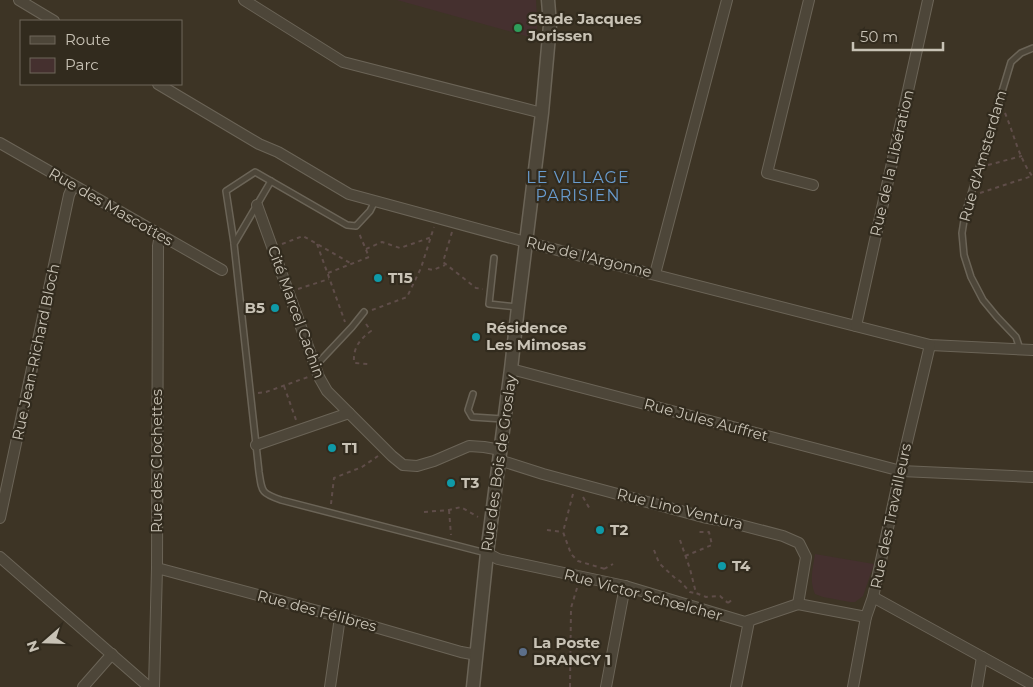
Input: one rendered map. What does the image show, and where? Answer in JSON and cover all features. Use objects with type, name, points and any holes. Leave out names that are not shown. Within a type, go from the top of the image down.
[{"type":"street","points":[[19,0],[52,20]]},
{"type":"street","points":[[244,0],[343,62],[542,113]]},
{"type":"street","name":"Rue des Bois de Groslay","points":[[473,687],[487,553],[542,113],[550,25],[548,0]]},
{"type":"street","points":[[655,274],[726,0]]},
{"type":"street","points":[[809,0],[767,173],[813,185]]},
{"type":"street","name":"Rue de la Libération","points":[[856,326],[928,0]]},
{"type":"street","name":"Rue de l'Argonne","points":[[160,85],[259,144],[278,152],[349,194],[526,242],[930,346],[1033,350]]},
{"type":"street","name":"Rue des Mascottes","points":[[0,143],[222,270]]},
{"type":"street","name":"Rue Jean-Richard Bloch","points":[[0,518],[67,204],[73,186]]},
{"type":"street","name":"Cité Marcel Cachin","points":[[257,205],[316,370],[327,391],[403,465],[417,466],[469,446],[484,447],[500,455]]},
{"type":"street","name":"Rue des Clochettes","points":[[154,687],[157,568],[158,246],[160,235]]},
{"type":"street","name":"Rue des Travailleurs","points":[[853,687],[866,617],[873,598],[930,346]]},
{"type":"street","name":"Rue Jules Auffret","points":[[511,369],[901,470],[1033,477]]},
{"type":"street","points":[[256,445],[349,413]]},
{"type":"street","name":"Rue Lino Ventura","points":[[500,455],[543,474],[783,536],[799,543],[806,556],[798,604]]},
{"type":"street","name":"Rue Victor Schœlcher","points":[[487,553],[498,558],[625,586],[745,622],[749,621]]},
{"type":"street","points":[[0,557],[149,687]]},
{"type":"street","name":"Rue des Félibres","points":[[157,568],[477,655]]},
{"type":"street","points":[[606,687],[625,586]]},
{"type":"street","points":[[873,598],[1033,685]]},
{"type":"street","points":[[736,687],[749,621],[798,604],[866,617]]},
{"type":"street","points":[[330,687],[340,617]]},
{"type":"street","points":[[83,687],[112,654]]},
{"type":"street","points":[[977,687],[982,657]]},
{"type":"lane","name":"Rue d'Amsterdam","points":[[1020,350],[1016,337],[984,300],[971,277],[964,255],[962,233],[979,167],[1011,62],[1022,53],[1033,48]]},
{"type":"lane","points":[[375,201],[370,211],[356,226],[347,225],[255,172],[226,191],[234,244],[260,483],[267,495],[281,500],[487,553]]},
{"type":"lane","points":[[234,244],[271,181]]},
{"type":"lane","points":[[494,258],[489,304],[518,307]]},
{"type":"lane","points":[[316,370],[320,362],[362,314]]},
{"type":"lane","points":[[473,394],[468,410],[472,417],[504,419]]},
{"type":"path","points":[[971,195],[1033,177],[1028,171],[1015,142],[1009,122],[999,100]]},
{"type":"path","points":[[979,167],[1022,156]]},
{"type":"path","points":[[368,364],[354,363],[357,344],[370,331],[362,314],[407,297],[421,268],[432,237],[436,218]]},
{"type":"path","points":[[328,273],[369,257],[356,226]]},
{"type":"path","points":[[272,247],[303,236],[352,264]]},
{"type":"path","points":[[451,236],[443,262],[476,288],[490,290]]},
{"type":"path","points":[[366,249],[382,242],[400,248],[432,237]]},
{"type":"path","points":[[317,244],[349,331]]},
{"type":"path","points":[[428,269],[433,270],[446,265]]},
{"type":"path","points":[[288,293],[330,278]]},
{"type":"path","points":[[250,394],[266,392],[284,386],[316,370]]},
{"type":"path","points":[[284,386],[300,430]]},
{"type":"path","points":[[330,512],[334,478],[362,467],[386,450]]},
{"type":"path","points":[[591,511],[584,497],[573,493],[563,532],[571,554],[578,561],[605,568]]},
{"type":"path","points":[[424,512],[461,508],[480,518],[491,521]]},
{"type":"path","points":[[449,510],[452,535],[450,544]]},
{"type":"path","points":[[547,530],[563,532]]},
{"type":"path","points":[[685,556],[712,545],[709,532],[699,532]]},
{"type":"path","points":[[680,540],[696,593]]},
{"type":"path","points":[[654,550],[659,563],[664,569],[680,581],[690,592],[706,597],[720,596],[728,603]]},
{"type":"path","points":[[570,687],[571,608],[580,577]]},
{"type":"green space","name":"Stade Jacques Jorissen","points":[[397,0],[536,0],[537,39]]},
{"type":"green space","points":[[815,554],[874,564],[863,596],[855,602],[850,602],[815,594],[812,579]]},
{"type":"place","name":"Stade Jacques Jorissen","points":[[518,28]]},
{"type":"place","name":"T15","points":[[378,278]]},
{"type":"place","name":"B5","points":[[275,308]]},
{"type":"place","name":"Résidence Les Mimosas","points":[[476,337]]},
{"type":"place","name":"T1","points":[[332,448]]},
{"type":"place","name":"T3","points":[[451,483]]},
{"type":"place","name":"T2","points":[[600,530]]},
{"type":"place","name":"T4","points":[[722,566]]},
{"type":"place","name":"La Poste DRANCY 1","points":[[523,652]]},
{"type":"district","name":"LE VILLAGE PARISIEN","points":[[578,186]]}]
